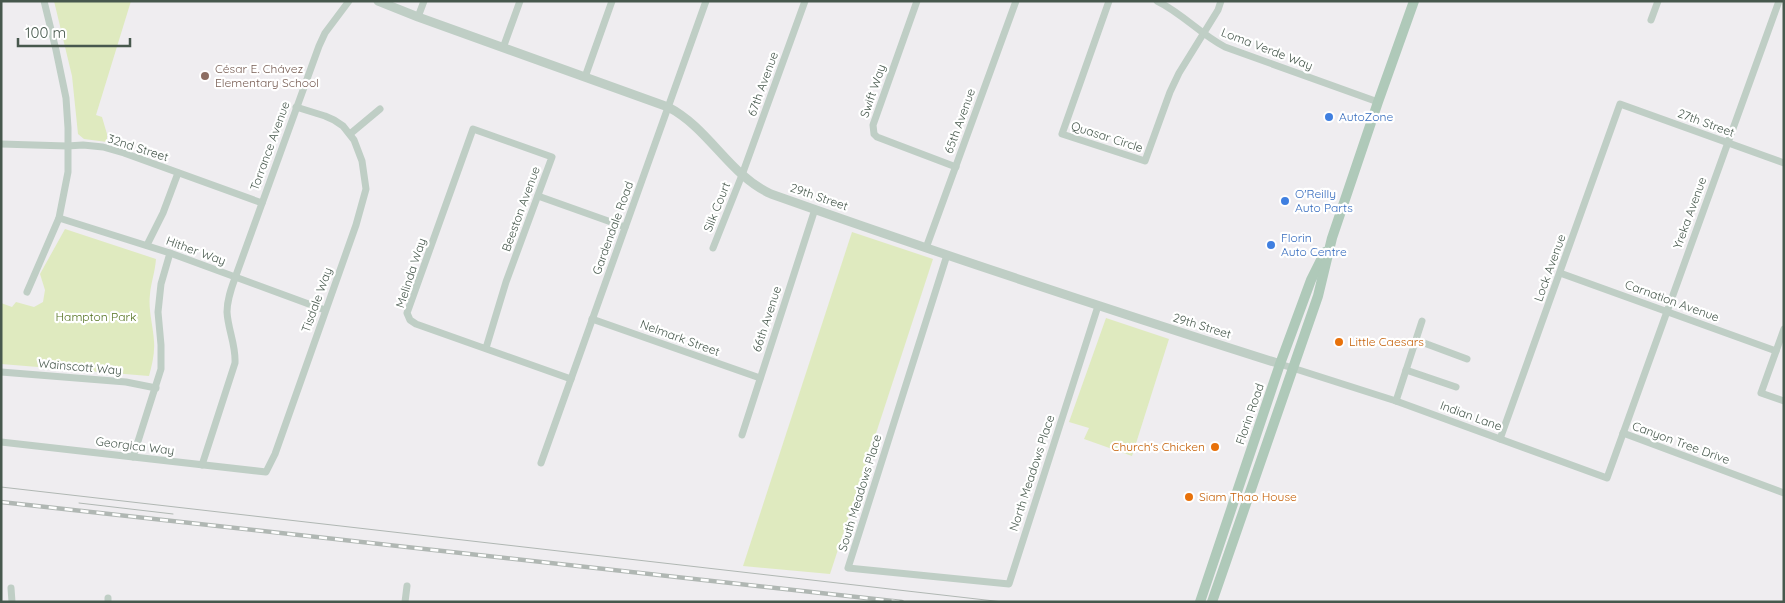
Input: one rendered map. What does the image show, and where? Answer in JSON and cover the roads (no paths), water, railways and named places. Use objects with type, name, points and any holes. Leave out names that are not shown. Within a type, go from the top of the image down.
[{"type":"main road","name":"Florin Road","points":[[1212,602],[1322,284],[1332,238],[1414,1]]},
{"type":"main road","name":"Florin Road","points":[[1200,602],[1280,364],[1311,280],[1332,238]]},
{"type":"street","points":[[27,292],[59,218],[67,178],[68,128],[66,98],[44,1]]},
{"type":"street","name":"Torrance Avenue","points":[[202,464],[235,363],[236,353],[227,311],[228,298],[296,107],[325,33],[349,1]]},
{"type":"street","name":"29th Street","points":[[378,1],[418,18],[668,107],[692,122],[742,175],[763,190],[947,256],[1280,364]]},
{"type":"street","points":[[418,18],[424,1]]},
{"type":"street","points":[[503,48],[520,1]]},
{"type":"street","points":[[585,77],[612,1]]},
{"type":"street","name":"Gardendale Road","points":[[541,464],[706,1]]},
{"type":"street","name":"67th Avenue","points":[[742,175],[805,1]]},
{"type":"street","name":"Swift Way","points":[[917,1],[872,125],[873,130],[877,137],[956,167]]},
{"type":"street","name":"65th Avenue","points":[[926,248],[1016,1]]},
{"type":"street","name":"Quasar Circle","points":[[1109,1],[1062,134],[1145,162],[1170,92],[1203,33]]},
{"type":"street","name":"Loma Verde Way","points":[[1157,1],[1178,13],[1203,33],[1225,47],[1378,102]]},
{"type":"street","points":[[1203,33],[1218,10],[1221,1]]},
{"type":"street","points":[[1651,20],[1658,1]]},
{"type":"street","name":"Yreka Avenue","points":[[1623,433],[1779,1]]},
{"type":"street","name":"27th Street","points":[[1620,104],[1784,163]]},
{"type":"street","name":"Lock Avenue","points":[[1500,439],[1620,104]]},
{"type":"street","name":"Tisdale Way","points":[[266,472],[275,454],[324,310],[356,225],[366,189],[361,155],[350,134],[343,126],[330,118],[296,107]]},
{"type":"street","points":[[350,134],[380,109]]},
{"type":"street","name":"Beeston Avenue","points":[[473,128],[552,157],[506,282],[486,348]]},
{"type":"street","name":"Melinda Way","points":[[473,128],[407,312],[410,320],[416,324],[571,379]]},
{"type":"street","name":"32nd Street","points":[[1,144],[83,145],[110,149],[262,203]]},
{"type":"street","points":[[147,245],[163,213],[178,173]]},
{"type":"street","name":"Silk Court","points":[[713,248],[742,175]]},
{"type":"street","points":[[538,196],[625,227]]},
{"type":"street","name":"66th Avenue","points":[[742,436],[815,210]]},
{"type":"street","name":"Hither Way","points":[[59,218],[147,245],[324,310]]},
{"type":"street","points":[[134,457],[161,369],[162,345],[158,312],[161,284],[170,253]]},
{"type":"street","name":"South Meadows Place","points":[[943,577],[848,568],[947,256]]},
{"type":"street","name":"Carnation Avenue","points":[[1560,272],[1776,350]]},
{"type":"street","name":"North Meadows Place","points":[[943,577],[1009,584],[1098,306]]},
{"type":"street","name":"Nelmark Street","points":[[592,319],[760,378]]},
{"type":"street","points":[[1396,400],[1422,322]]},
{"type":"street","points":[[1784,329],[1761,393],[1784,400]]},
{"type":"street","points":[[1416,340],[1467,359]]},
{"type":"street","name":"Indian Lane","points":[[1280,364],[1396,400],[1607,478],[1623,433]]},
{"type":"street","points":[[1406,370],[1456,387]]},
{"type":"street","name":"Wainscott Way","points":[[1,372],[126,382],[156,388]]},
{"type":"street","name":"Canyon Tree Drive","points":[[1623,433],[1784,492]]},
{"type":"street","name":"Georgica Way","points":[[1,442],[266,472]]},
{"type":"street","points":[[405,602],[407,586]]},
{"type":"street","points":[[11,588],[12,602]]},
{"type":"tram line","points":[[1,487],[1003,602]]},
{"type":"tram line","points":[[79,503],[173,514]]},
{"type":"railway","points":[[1,502],[902,602]]},
{"type":"place","name":"César E. Chávez Elementary School","points":[[205,76]]},
{"type":"place","name":"AutoZone","points":[[1329,117]]},
{"type":"place","name":"O'Reilly Auto Parts","points":[[1285,201]]},
{"type":"place","name":"Florin Auto Centre","points":[[1271,245]]},
{"type":"place","name":"Little Caesars","points":[[1339,342]]},
{"type":"place","name":"Church's Chicken","points":[[1215,447]]},
{"type":"place","name":"Siam Thao House","points":[[1189,497]]},
{"type":"park label","name":"Hampton Park","points":[[96,317]]}]
